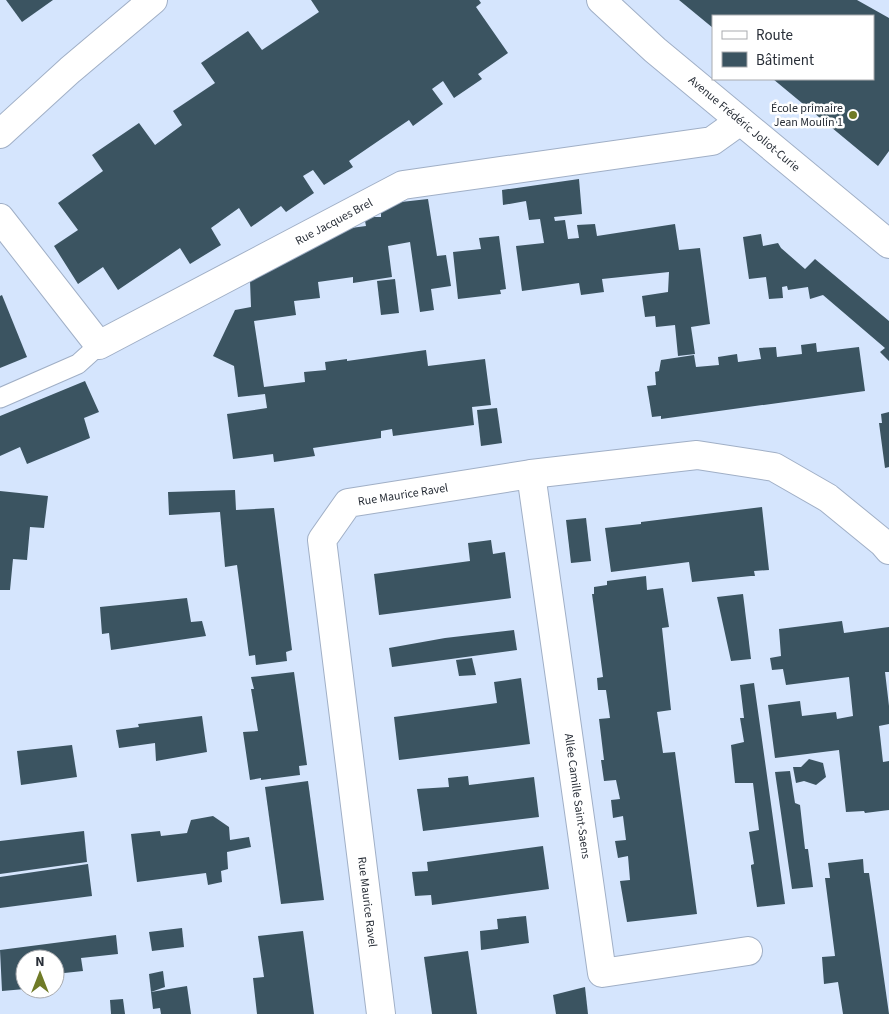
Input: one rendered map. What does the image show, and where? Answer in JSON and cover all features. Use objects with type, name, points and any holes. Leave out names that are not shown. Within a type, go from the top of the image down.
[{"type":"street","points":[[0,134],[70,70],[153,0]]},
{"type":"street","name":"Avenue Frédéric Joliot-Curie","points":[[601,0],[655,50],[889,244]]},
{"type":"street","name":"Rue Jacques Brel","points":[[99,345],[403,185],[712,141],[740,121]]},
{"type":"street","points":[[0,218],[99,345]]},
{"type":"street","name":"Rue Maurice Ravel","points":[[381,1014],[322,540],[348,503],[531,474],[698,455],[774,466],[828,498],[889,550]]},
{"type":"street","name":"Allée Camille Saint-Saens","points":[[531,474],[602,972],[748,951]]},
{"type":"lane","points":[[0,398],[78,364],[99,345]]},
{"type":"building","points":[[6,0],[53,0],[22,22]]},
{"type":"building","points":[[311,0],[479,0],[481,3],[476,7],[508,53],[478,74],[482,79],[454,98],[443,81],[432,89],[443,104],[413,126],[409,120],[349,161],[353,167],[324,185],[313,170],[303,176],[314,193],[286,212],[281,206],[251,227],[239,208],[211,228],[221,245],[190,264],[180,248],[118,290],[103,267],[78,284],[54,246],[78,230],[58,203],[103,171],[92,155],[139,123],[155,145],[182,125],[173,111],[215,83],[201,63],[248,31],[262,50],[319,12]]},
{"type":"building","name":"École primaire Jean Moulin 1","points":[[679,0],[857,0],[889,18],[889,151],[878,166],[774,80],[874,80],[874,15],[712,15],[712,27]]},
{"type":"building","points":[[579,179],[582,214],[554,217],[555,221],[565,220],[568,239],[579,238],[577,225],[595,224],[597,236],[675,224],[679,250],[700,248],[710,324],[691,327],[695,354],[678,356],[675,325],[656,327],[655,316],[645,317],[642,296],[668,292],[669,272],[602,279],[604,292],[581,295],[579,283],[522,291],[516,246],[544,243],[540,219],[529,220],[526,201],[503,205],[502,190]]},
{"type":"building","points":[[428,199],[437,256],[446,255],[451,286],[431,289],[434,310],[420,312],[410,242],[388,246],[392,277],[353,283],[353,277],[318,282],[320,298],[294,301],[296,315],[254,321],[264,387],[305,382],[304,372],[326,370],[325,362],[347,359],[347,361],[426,350],[428,366],[485,359],[491,405],[472,407],[474,425],[393,436],[392,429],[381,431],[381,438],[313,448],[315,456],[274,462],[273,454],[233,459],[227,414],[267,408],[265,394],[238,397],[234,366],[213,356],[235,310],[251,307],[250,281],[351,228],[366,226],[365,221],[371,217],[381,217],[381,212],[401,202]]},
{"type":"building","points":[[761,234],[763,246],[778,243],[781,248],[805,269],[815,259],[889,321],[889,361],[880,352],[885,348],[823,295],[810,299],[808,287],[788,290],[787,286],[782,287],[783,298],[769,299],[766,277],[749,279],[743,237]]},
{"type":"building","points":[[499,236],[506,289],[500,290],[501,294],[458,299],[453,252],[481,249],[479,238]]},
{"type":"building","points":[[395,279],[399,313],[381,315],[377,281]]},
{"type":"building","points":[[2,295],[27,357],[0,368],[0,296]]},
{"type":"building","points":[[816,343],[817,352],[859,347],[865,391],[661,419],[661,416],[652,417],[647,386],[656,385],[655,372],[659,371],[661,360],[694,355],[696,367],[719,365],[718,357],[737,354],[738,362],[761,359],[759,348],[776,347],[777,357],[802,354],[801,345]]},
{"type":"building","points":[[85,381],[99,412],[84,418],[90,438],[27,464],[20,447],[0,456],[0,416]]},
{"type":"building","points":[[497,408],[502,443],[481,446],[477,410]]},
{"type":"building","points":[[889,412],[889,467],[885,468],[879,423],[882,423],[881,414]]},
{"type":"building","points":[[235,490],[236,510],[274,508],[292,650],[286,652],[287,661],[256,665],[255,655],[249,656],[237,565],[225,567],[220,512],[169,515],[168,492]]},
{"type":"building","points":[[0,491],[48,496],[44,528],[30,527],[27,560],[13,559],[10,590],[0,590]]},
{"type":"building","points":[[762,507],[769,570],[754,571],[755,576],[692,582],[689,562],[611,572],[605,528]]},
{"type":"building","points":[[586,518],[591,561],[571,563],[566,520]]},
{"type":"building","points":[[491,540],[493,554],[505,552],[511,598],[379,615],[374,574],[470,561],[468,543]]},
{"type":"building","points":[[646,576],[647,590],[663,588],[669,627],[662,628],[671,710],[657,712],[663,753],[675,752],[697,914],[627,922],[620,881],[630,880],[628,856],[618,858],[615,841],[626,840],[623,816],[613,818],[611,800],[620,799],[616,780],[604,781],[601,760],[604,760],[599,719],[610,718],[606,690],[598,690],[597,678],[603,677],[592,594],[594,594],[594,587],[607,585],[607,581]]},
{"type":"building","points":[[743,594],[751,659],[731,661],[717,597]]},
{"type":"building","points":[[187,598],[191,622],[202,621],[206,636],[111,650],[109,633],[102,634],[100,607]]},
{"type":"building","points":[[842,621],[844,633],[889,627],[889,672],[885,672],[889,724],[879,726],[883,762],[889,761],[889,810],[865,813],[864,811],[846,812],[839,750],[775,758],[768,705],[800,701],[802,716],[836,712],[837,719],[853,716],[849,677],[786,685],[783,669],[772,670],[770,658],[781,656],[779,629]]},
{"type":"building","points":[[514,630],[517,650],[392,667],[389,648],[445,638]]},
{"type":"building","points":[[472,658],[476,675],[459,676],[456,660]]},
{"type":"building","points":[[294,672],[307,765],[299,766],[300,775],[250,780],[243,732],[258,731],[251,689],[254,689],[251,677]]},
{"type":"building","points":[[521,678],[530,744],[399,760],[394,717],[497,703],[494,682]]},
{"type":"building","points":[[754,683],[785,904],[757,907],[751,867],[754,864],[749,832],[759,830],[753,783],[735,783],[731,745],[744,742],[740,718],[744,718],[740,685]]},
{"type":"building","points":[[202,716],[207,752],[156,761],[155,743],[119,748],[116,730],[139,727],[138,724]]},
{"type":"building","points":[[72,745],[77,777],[21,785],[17,751]]},
{"type":"building","points":[[809,759],[823,763],[826,777],[816,785],[804,781],[796,783],[793,767],[801,767]]},
{"type":"building","points":[[790,771],[795,803],[800,805],[805,849],[808,849],[813,887],[792,889],[775,772]]},
{"type":"building","points":[[468,776],[469,785],[534,777],[539,817],[423,831],[417,789],[449,787],[448,778]]},
{"type":"building","points":[[308,781],[324,900],[281,904],[265,787]]},
{"type":"building","points":[[213,816],[229,827],[230,840],[249,837],[251,847],[227,852],[228,869],[221,871],[222,882],[208,885],[206,873],[137,882],[131,834],[160,831],[161,836],[187,833],[191,820]]},
{"type":"building","points":[[84,831],[87,862],[0,874],[0,841]]},
{"type":"building","points":[[543,846],[549,889],[432,905],[431,895],[415,896],[412,872],[428,871],[427,862]]},
{"type":"building","points":[[863,859],[864,873],[869,873],[889,1014],[843,1014],[838,982],[824,984],[822,957],[835,956],[825,878],[830,878],[828,863]]},
{"type":"building","points":[[88,864],[92,896],[0,908],[0,877]]},
{"type":"building","points":[[526,916],[529,943],[481,950],[480,931],[498,929],[497,919]]},
{"type":"building","points":[[182,928],[184,947],[152,951],[149,932]]},
{"type":"building","points":[[303,931],[314,1014],[257,1014],[253,978],[264,977],[258,936]]},
{"type":"building","points":[[116,935],[118,954],[81,958],[83,971],[65,973],[65,949],[15,949],[15,990],[2,991],[0,950]]},
{"type":"building","points":[[468,951],[477,1014],[432,1014],[424,957]]},
{"type":"building","points":[[163,971],[165,987],[151,992],[149,974]]},
{"type":"building","points":[[187,986],[191,1014],[161,1014],[160,1008],[153,1009],[151,992]]},
{"type":"building","points":[[585,987],[588,1014],[556,1014],[553,995]]},
{"type":"building","points":[[123,999],[125,1014],[111,1014],[110,1000]]},
{"type":"place","name":"École primaire Jean Moulin 1","points":[[853,115]]}]
